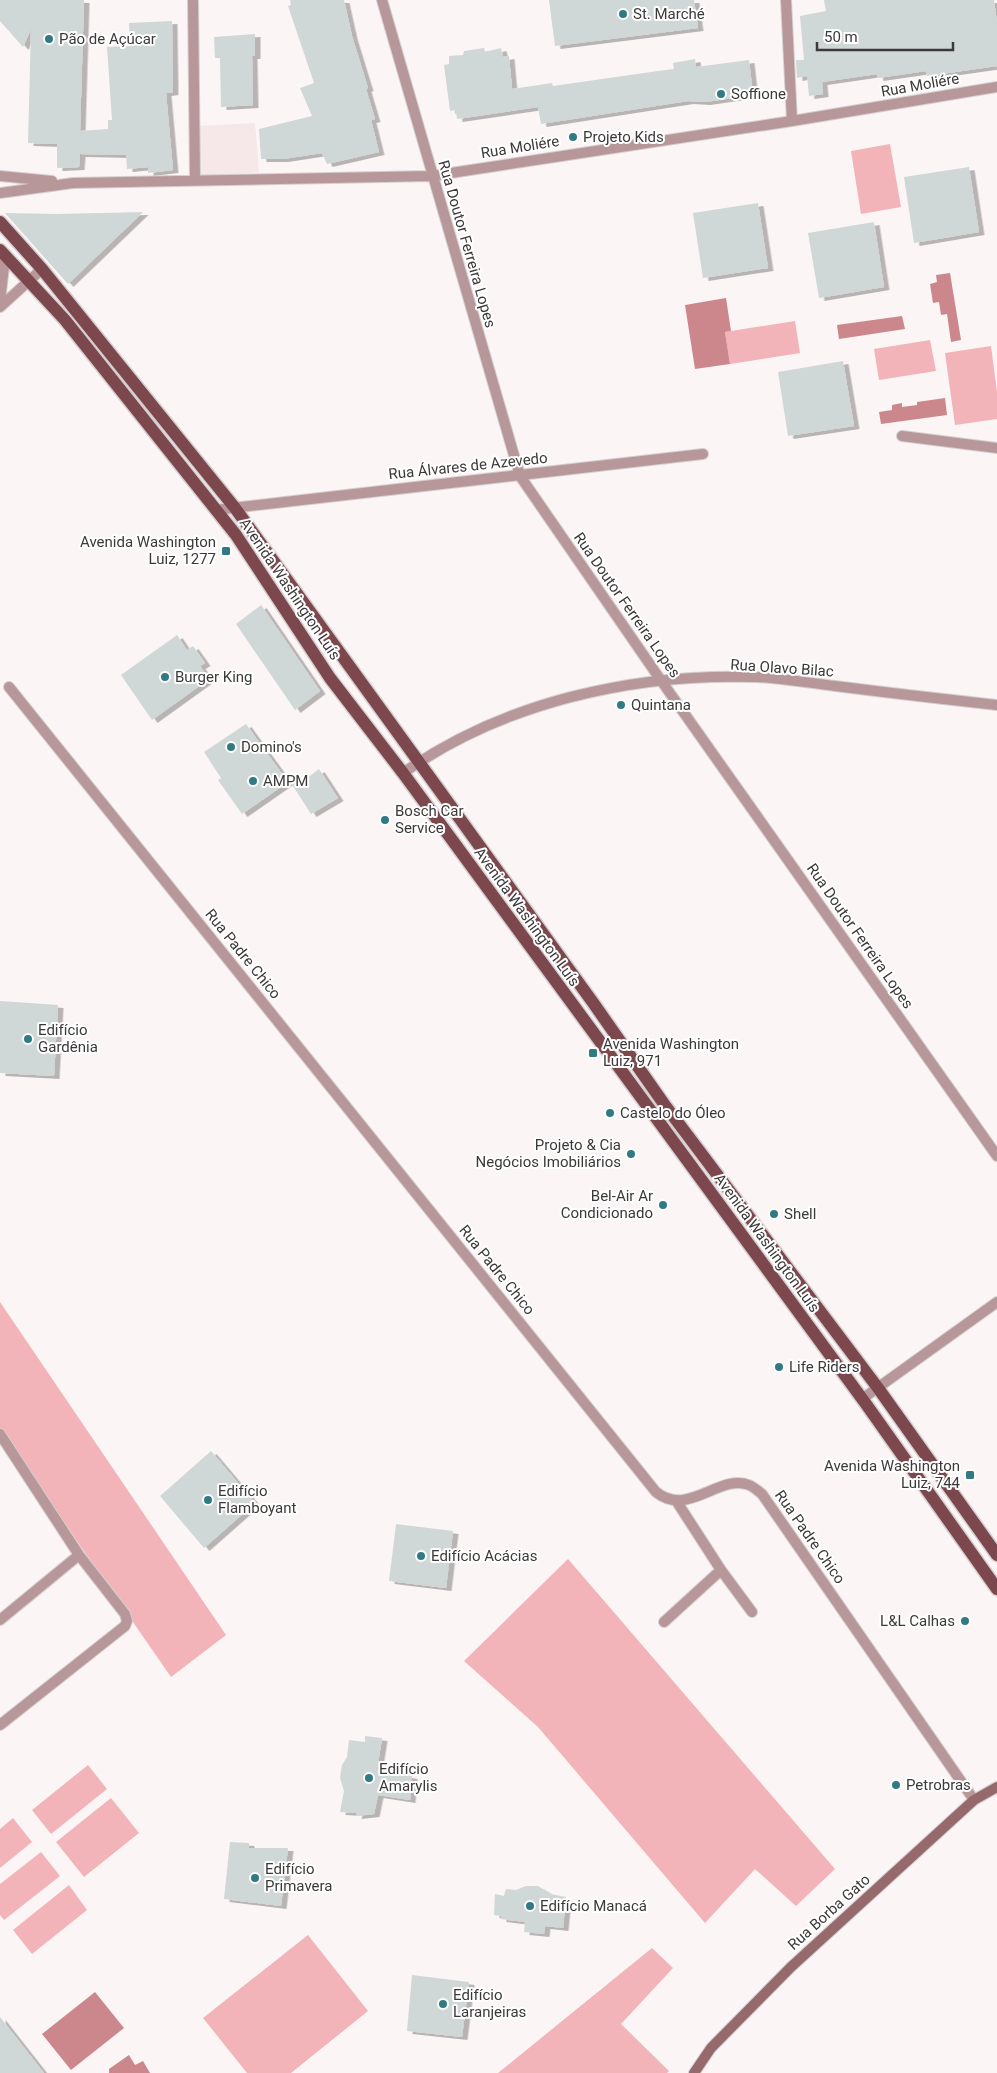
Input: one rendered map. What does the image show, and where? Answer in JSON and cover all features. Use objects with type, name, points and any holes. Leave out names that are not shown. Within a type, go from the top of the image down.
[{"type":"main road","name":"Avenida Washington Luís","points":[[0,222],[42,269],[235,508],[594,1004],[664,1104],[878,1388],[997,1555]]},
{"type":"main road","name":"Avenida Washington Luís","points":[[1,252],[65,320],[216,510],[250,556],[330,678],[403,773],[862,1399],[997,1589]]},
{"type":"street","points":[[193,0],[196,179]]},
{"type":"street","name":"Rua Doutor Ferreira Lopes","points":[[382,0],[431,176],[520,476],[660,679],[997,1156]]},
{"type":"street","points":[[786,0],[792,121]]},
{"type":"street","name":"Rua Moliére","points":[[0,193],[72,183],[196,179],[431,176],[792,121],[997,87]]},
{"type":"street","name":"Rua Moliére","points":[[0,176],[72,183]]},
{"type":"street","points":[[0,301],[4,267],[1,252]]},
{"type":"street","points":[[0,307],[42,269]]},
{"type":"street","points":[[902,436],[997,448]]},
{"type":"street","name":"Rua Álvares de Azevedo","points":[[216,510],[703,454]]},
{"type":"street","name":"Rua Olavo Bilac","points":[[403,773],[418,762],[489,725],[550,702],[660,679],[756,677],[997,705]]},
{"type":"street","name":"Rua Padre Chico","points":[[9,687],[656,1492],[666,1500],[677,1502],[731,1485],[748,1484],[762,1494],[974,1800]]},
{"type":"street","points":[[862,1399],[997,1302]]},
{"type":"street","points":[[0,1434],[80,1555],[125,1614],[127,1621],[125,1626],[0,1725]]},
{"type":"street","points":[[677,1502],[721,1570],[752,1612]]},
{"type":"street","points":[[0,1620],[80,1555]]},
{"type":"street","points":[[664,1622],[721,1570]]},
{"type":"street","name":"Rua Borba Gato","points":[[694,2073],[711,2048],[791,1967],[974,1800],[997,1787]]},
{"type":"shaded area","points":[[255,123],[259,172],[200,177],[198,126]]},
{"type":"shaded area","points":[[890,144],[901,207],[861,214],[851,151]]},
{"type":"shaded area","points":[[950,273],[961,340],[951,342],[947,314],[941,315],[939,302],[933,303],[930,284],[937,282],[936,275]]},
{"type":"shaded area","points":[[726,298],[731,331],[725,332],[730,364],[695,369],[685,305]]},
{"type":"shaded area","points":[[902,316],[905,329],[839,339],[837,325]]},
{"type":"shaded area","points":[[795,321],[800,353],[730,364],[725,332]]},
{"type":"shaded area","points":[[930,340],[936,371],[879,380],[874,349]]},
{"type":"shaded area","points":[[991,346],[997,392],[997,419],[955,425],[945,353]]},
{"type":"shaded area","points":[[945,398],[947,415],[881,424],[879,412],[892,410],[892,405],[902,403],[902,407],[917,405],[917,402]]},
{"type":"shaded area","points":[[0,1302],[226,1635],[171,1677],[0,1430]]},
{"type":"shaded area","points":[[568,1559],[835,1869],[796,1906],[755,1869],[705,1923],[538,1727],[464,1661]]},
{"type":"shaded area","points":[[88,1765],[107,1789],[51,1834],[32,1810]]},
{"type":"shaded area","points":[[111,1798],[139,1833],[84,1877],[56,1842]]},
{"type":"shaded area","points":[[13,1818],[32,1842],[0,1868],[0,1829]]},
{"type":"shaded area","points":[[41,1852],[60,1876],[4,1920],[0,1915],[0,1884]]},
{"type":"shaded area","points":[[69,1885],[87,1910],[32,1954],[13,1930]]},
{"type":"shaded area","points":[[308,1935],[368,2011],[291,2073],[247,2073],[203,2018]]},
{"type":"shaded area","points":[[652,1948],[673,1968],[621,2024],[669,2071],[667,2073],[498,2073]]},
{"type":"shaded area","points":[[95,1992],[124,2028],[71,2070],[42,2034]]},
{"type":"shaded area","points":[[129,2055],[135,2065],[143,2061],[150,2073],[109,2073],[109,2069]]},
{"type":"building","points":[[0,0],[84,0],[80,131],[108,129],[108,120],[112,120],[107,47],[130,46],[129,23],[172,21],[173,92],[166,93],[173,170],[148,173],[148,167],[127,169],[126,155],[80,154],[79,167],[57,168],[57,144],[28,143],[31,29],[23,47],[0,21]]},
{"type":"building","points":[[290,0],[344,0],[352,36],[368,88],[366,89],[375,119],[371,120],[379,152],[327,164],[322,153],[283,159],[261,159],[259,129],[312,116],[300,88],[314,83],[288,6],[291,5]]},
{"type":"building","name":"St. Marché","points":[[549,0],[694,0],[698,28],[555,46]]},
{"type":"building","points":[[824,0],[994,0],[997,23],[997,66],[927,76],[926,71],[878,78],[877,74],[822,82],[823,94],[809,96],[807,76],[797,78],[796,60],[804,60],[800,16],[826,11]]},
{"type":"building","points":[[255,34],[255,56],[252,56],[253,105],[221,107],[220,58],[215,58],[214,37]]},
{"type":"building","points":[[484,48],[485,52],[501,48],[503,57],[509,56],[512,89],[552,83],[553,86],[674,69],[673,63],[695,59],[696,67],[749,60],[753,95],[705,102],[688,101],[541,124],[538,107],[457,119],[456,110],[450,111],[444,65],[449,64],[449,56],[463,55],[464,51]]},
{"type":"building","points":[[969,167],[979,232],[914,243],[904,177]]},
{"type":"building","points":[[758,203],[768,268],[703,278],[693,213]]},
{"type":"building","points":[[143,212],[68,284],[5,213],[56,214]]},
{"type":"building","points":[[874,222],[884,287],[819,298],[808,233]]},
{"type":"building","points":[[843,361],[854,426],[788,436],[778,372]]},
{"type":"building","points":[[261,605],[320,691],[295,710],[236,624]]},
{"type":"building","name":"Burger King","points":[[177,635],[187,650],[193,646],[205,663],[200,666],[209,679],[152,720],[121,675]]},
{"type":"building","points":[[246,724],[288,782],[242,814],[218,780],[221,778],[204,752]]},
{"type":"building","points":[[319,769],[338,798],[311,814],[291,783],[306,779]]},
{"type":"building","name":"Edifício Gardênia","points":[[0,1001],[58,1005],[54,1076],[0,1073]]},
{"type":"building","name":"Edifício Flamboyant","points":[[211,1451],[255,1503],[204,1548],[160,1496]]},
{"type":"building","name":"Edifício Acácias","points":[[396,1524],[453,1531],[446,1588],[389,1581]]},
{"type":"building","name":"Edifício Amarylis","points":[[365,1736],[382,1738],[377,1770],[412,1776],[410,1800],[378,1795],[374,1814],[356,1816],[357,1813],[340,1812],[344,1791],[340,1778],[342,1765],[347,1757],[349,1740],[365,1742]]},
{"type":"building","name":"Edifício Primavera","points":[[230,1842],[249,1843],[249,1848],[288,1848],[281,1906],[224,1899]]},
{"type":"building","name":"Edifício Manacá","points":[[526,1886],[538,1886],[551,1894],[566,1897],[563,1928],[545,1926],[544,1934],[524,1932],[525,1922],[501,1919],[501,1916],[494,1915],[495,1894],[504,1896],[506,1889],[516,1890]]},
{"type":"building","name":"Edifício Laranjeiras","points":[[412,1975],[469,1982],[462,2037],[407,2031]]},
{"type":"building","points":[[0,2017],[44,2073],[0,2073]]},
{"type":"place","name":"St. Marché","points":[[623,14]]},
{"type":"place","name":"Pão de Açúcar","points":[[49,39]]},
{"type":"place","name":"Soffione","points":[[721,94]]},
{"type":"place","name":"Projeto Kids","points":[[573,137]]},
{"type":"place","name":"Avenida Washington Luiz, 1277","points":[[226,551]]},
{"type":"place","name":"Burger King","points":[[165,677]]},
{"type":"place","name":"Quintana","points":[[621,705]]},
{"type":"place","name":"Domino's","points":[[231,747]]},
{"type":"place","name":"AMPM","points":[[253,781]]},
{"type":"place","name":"Bosch Car Service","points":[[385,820]]},
{"type":"place","name":"Edifício Gardênia","points":[[28,1039]]},
{"type":"place","name":"Avenida Washington Luiz, 971","points":[[593,1053]]},
{"type":"place","name":"Castelo do Óleo","points":[[610,1113]]},
{"type":"place","name":"Projeto & Cia Negócios Imobiliários","points":[[631,1154]]},
{"type":"place","name":"Bel-Air Ar Condicionado","points":[[663,1205]]},
{"type":"place","name":"Shell","points":[[774,1214]]},
{"type":"place","name":"Life Riders","points":[[779,1367]]},
{"type":"place","name":"Avenida Washington Luiz, 744","points":[[970,1475]]},
{"type":"place","name":"Edifício Flamboyant","points":[[208,1500]]},
{"type":"place","name":"Edifício Acácias","points":[[421,1556]]},
{"type":"place","name":"L&L Calhas","points":[[965,1621]]},
{"type":"place","name":"Edifício Amarylis","points":[[369,1778]]},
{"type":"place","name":"Petrobras","points":[[896,1785]]},
{"type":"place","name":"Edifício Primavera","points":[[255,1878]]},
{"type":"place","name":"Edifício Manacá","points":[[530,1906]]},
{"type":"place","name":"Edifício Laranjeiras","points":[[443,2004]]}]
